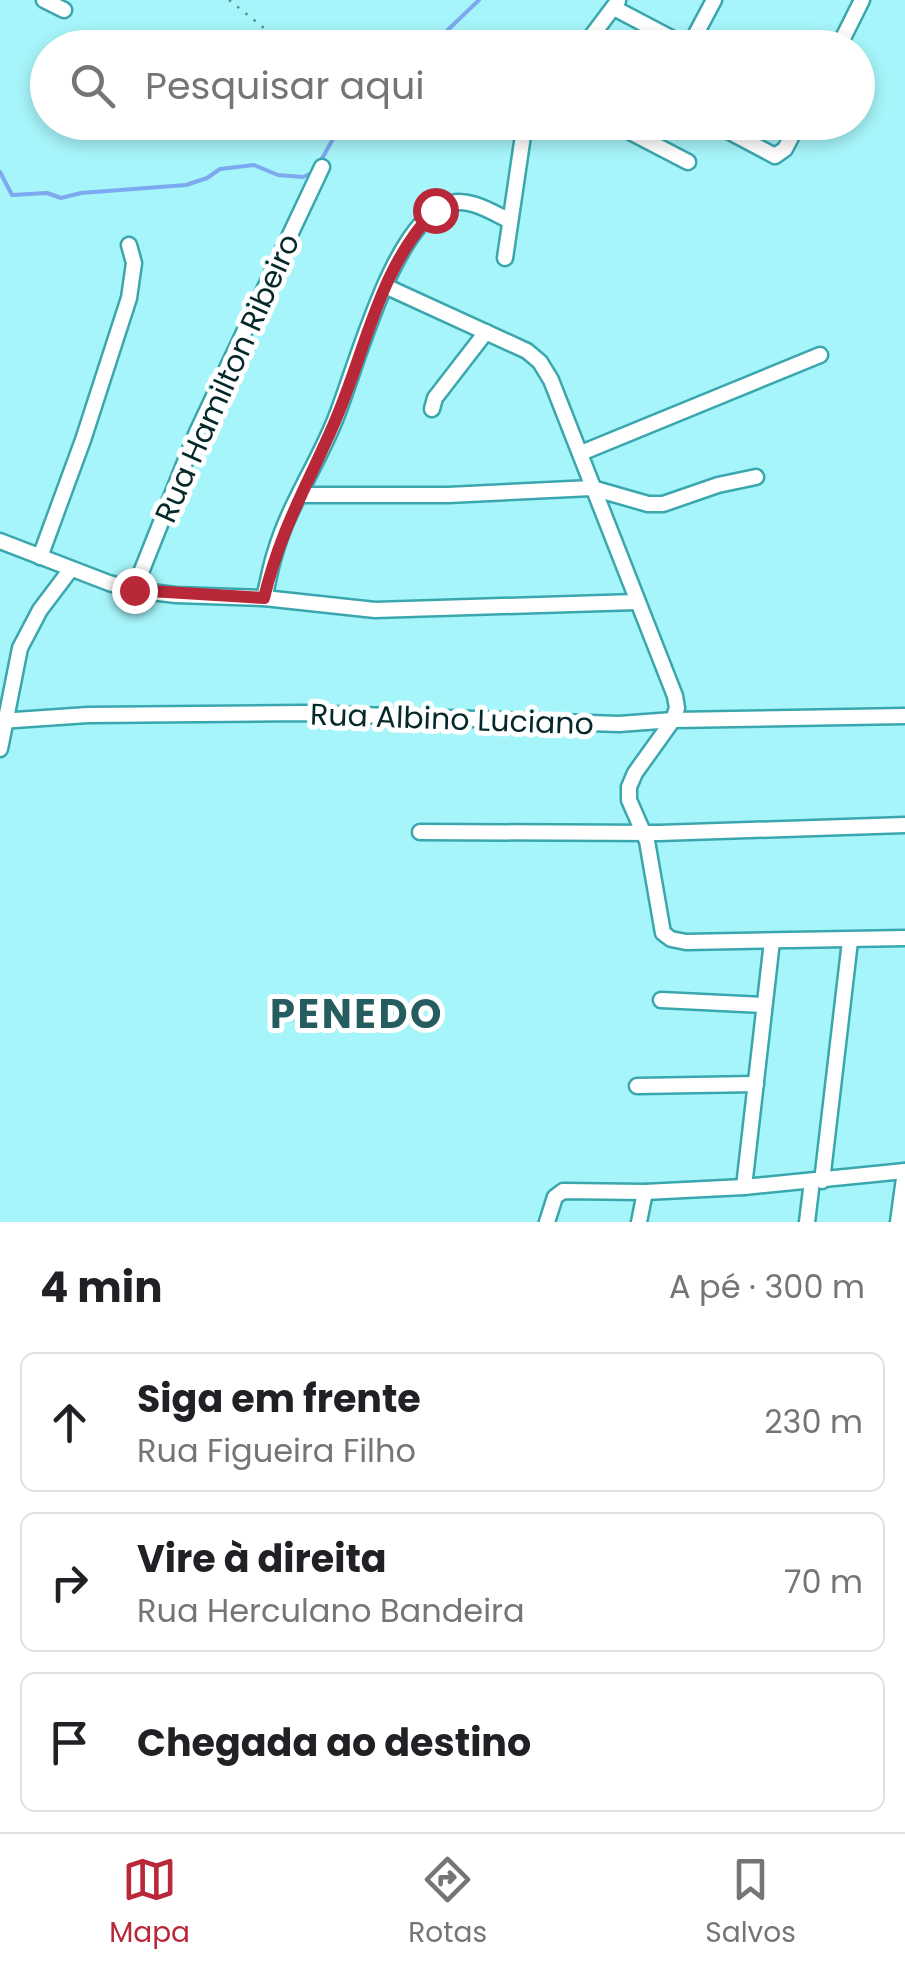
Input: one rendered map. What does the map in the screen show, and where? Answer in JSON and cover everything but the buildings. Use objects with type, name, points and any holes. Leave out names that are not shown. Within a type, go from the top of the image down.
[{"type":"street","points":[[44,0],[64,10]]},
{"type":"street","points":[[698,30],[714,0]]},
{"type":"street","points":[[847,30],[862,0]]},
{"type":"street","points":[[596,30],[616,4],[660,30]]},
{"type":"street","points":[[506,258],[522,140]]},
{"type":"street","points":[[646,140],[688,162]]},
{"type":"street","points":[[744,140],[774,156],[790,140]]},
{"type":"street","name":"Rua Hamilton Ribeiro","points":[[134,590],[198,432],[322,167]]},
{"type":"street","points":[[264,598],[275,551],[334,425],[385,286],[414,232],[446,204],[467,203],[510,221]]},
{"type":"street","points":[[40,557],[84,440],[129,298],[134,263],[129,245]]},
{"type":"street","points":[[385,286],[527,351],[540,362],[551,380],[676,696],[673,720],[635,773],[629,800],[646,836],[658,916],[667,937],[686,942],[905,938]]},
{"type":"street","points":[[432,409],[435,398],[486,332]]},
{"type":"street","points":[[581,454],[820,355]]},
{"type":"street","points":[[299,495],[448,495],[592,488],[648,504],[663,504],[756,477]]},
{"type":"street","points":[[0,542],[134,590],[375,610],[636,602]]},
{"type":"street","points":[[0,749],[20,648],[40,610],[71,570]]},
{"type":"street","name":"Rua Albino Luciano","points":[[3,721],[88,714],[303,713],[618,724],[905,716]]},
{"type":"street","points":[[420,832],[646,836],[905,825]]},
{"type":"street","points":[[744,1187],[772,941]]},
{"type":"street","points":[[807,1222],[817,1181],[850,941]]},
{"type":"street","points":[[660,1000],[764,1004]]},
{"type":"street","points":[[637,1086],[756,1084]]},
{"type":"street","points":[[546,1222],[554,1197],[564,1191],[744,1187],[905,1171],[898,1222]]},
{"type":"street","points":[[639,1222],[645,1192]]},
{"type":"path","points":[[229,0],[266,30]]},
{"type":"waterway","points":[[448,30],[479,0]]},
{"type":"waterway","points":[[320,162],[332,140]]},
{"type":"waterway","points":[[0,172],[12,195],[47,193],[61,198],[186,185],[220,169],[254,165],[278,175],[303,177],[312,173]]},
{"type":"district","name":"PENEDO","points":[[357,1014]]},
{"type":"route","points":[[134,590],[264,598],[275,551],[334,425],[377,305],[401,253],[435,210]]}]
